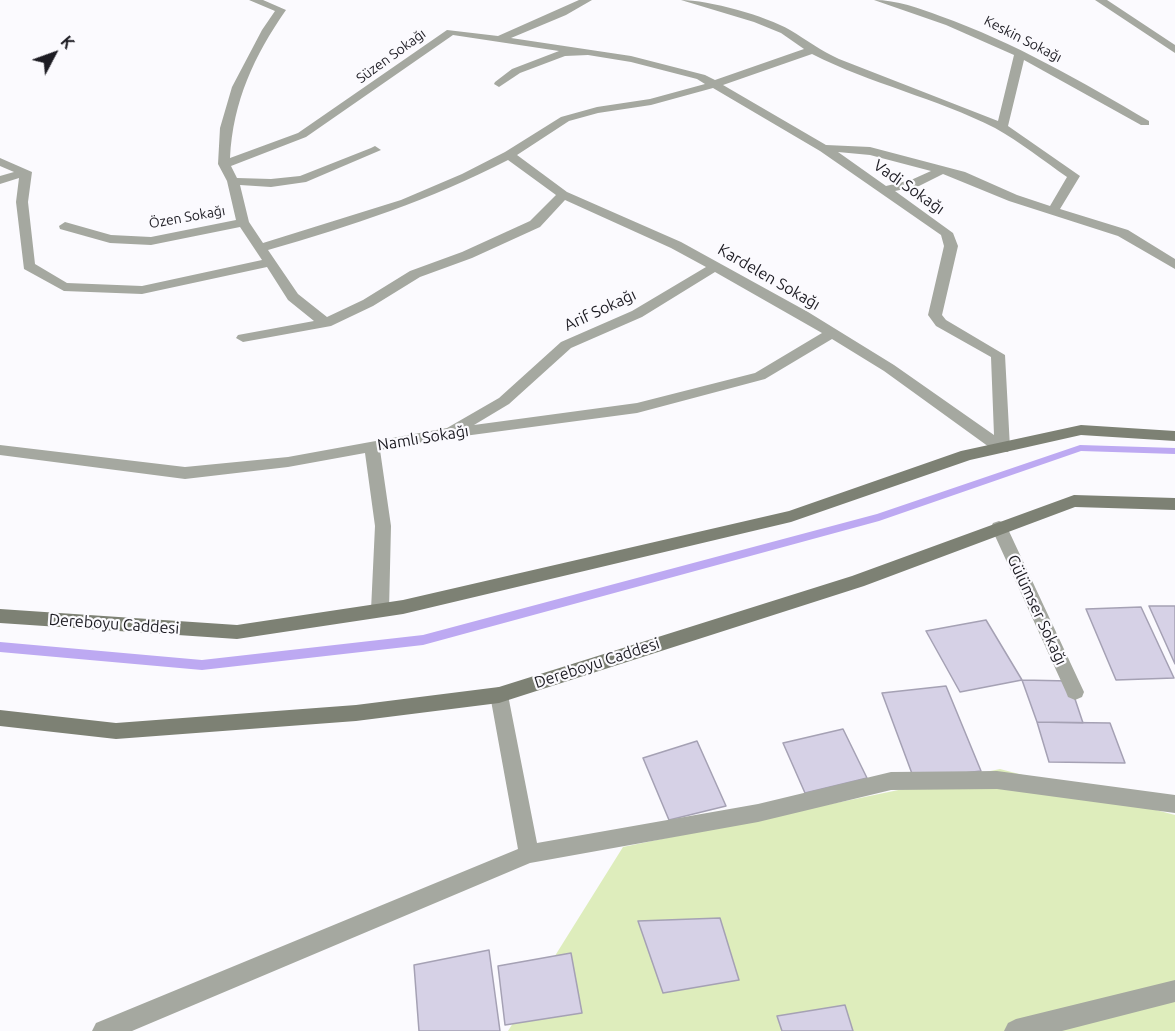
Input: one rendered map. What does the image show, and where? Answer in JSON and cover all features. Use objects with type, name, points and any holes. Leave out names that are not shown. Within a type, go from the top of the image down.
[{"type":"main road","name":"Dereboyu Caddesi","points":[[0,616],[237,632],[403,607],[791,516],[967,456],[1081,430],[1175,436]]},
{"type":"main road","name":"Dereboyu Caddesi","points":[[0,718],[116,731],[356,713],[499,695],[858,581],[1074,501],[1175,504]]},
{"type":"street","points":[[254,0],[281,10],[267,30],[237,87],[226,128],[224,164],[233,181],[243,222],[269,263],[293,297],[326,323]]},
{"type":"street","points":[[499,39],[587,0]]},
{"type":"street","points":[[686,0],[758,20],[785,31],[839,65],[949,105],[1002,128],[1074,176],[1053,210]]},
{"type":"street","name":"Keskin Sokağı","points":[[879,0],[955,22],[1020,54],[1145,123]]},
{"type":"street","points":[[1102,2],[1118,0]]},
{"type":"street","points":[[1102,2],[1175,50]]},
{"type":"street","name":"Süzen Sokağı","points":[[224,164],[302,135],[451,32],[588,52]]},
{"type":"street","points":[[260,248],[405,203],[466,177],[509,155],[565,119],[597,110],[651,102],[778,64],[812,50]]},
{"type":"street","points":[[499,84],[516,71],[564,53],[588,52]]},
{"type":"street","name":"Vadi Sokağı","points":[[588,52],[631,59],[701,77],[823,147],[947,233],[951,246],[935,315],[941,323],[998,355],[1002,448]]},
{"type":"street","points":[[1002,128],[1020,54]]},
{"type":"street","points":[[823,147],[870,152],[961,175],[1014,198],[1123,233],[1175,266]]},
{"type":"street","points":[[233,181],[271,183],[302,179],[375,150]]},
{"type":"street","name":"Kardelen Sokağı","points":[[509,155],[563,195],[676,245],[785,304],[889,368],[1002,448]]},
{"type":"street","points":[[0,162],[26,172]]},
{"type":"street","points":[[884,190],[915,183],[942,170]]},
{"type":"street","points":[[26,172],[22,202],[29,266],[64,287],[142,290],[269,263]]},
{"type":"street","points":[[0,180],[26,172]]},
{"type":"street","points":[[243,338],[326,323],[368,303],[415,274],[466,255],[535,224],[563,195]]},
{"type":"street","name":"Özen Sokağı","points":[[65,226],[110,239],[151,240],[243,222]]},
{"type":"street","name":"Arif Sokağı","points":[[445,434],[504,401],[566,345],[637,314],[716,266]]},
{"type":"street","name":"Namlı Sokağı","points":[[0,450],[185,473],[288,462],[445,434],[637,408],[760,376],[831,334]]},
{"type":"street","points":[[372,446],[383,526],[380,610]]},
{"type":"street","name":"Gülümser Sokağı","points":[[999,527],[1075,692]]},
{"type":"street","points":[[499,695],[529,854]]},
{"type":"street","points":[[104,1031],[529,854],[758,813],[891,781],[997,780],[1175,804]]},
{"type":"street","points":[[1016,1031],[1175,991]]},
{"type":"green space","points":[[1000,769],[1175,815],[1175,1031],[508,1031],[623,847]]},
{"type":"building","points":[[1149,606],[1175,606],[1175,664]]},
{"type":"building","points":[[1141,607],[1174,678],[1116,680],[1086,609]]},
{"type":"building","points":[[986,620],[1022,680],[960,692],[926,631]]},
{"type":"building","points":[[1022,680],[1069,681],[1083,723],[1037,722]]},
{"type":"building","points":[[946,686],[981,771],[914,779],[882,693]]},
{"type":"building","points":[[1037,722],[1110,723],[1125,763],[1049,762]]},
{"type":"building","points":[[843,729],[867,778],[805,793],[783,743]]},
{"type":"building","points":[[697,741],[726,806],[669,820],[643,758]]},
{"type":"building","points":[[720,918],[739,980],[663,993],[638,921]]},
{"type":"building","points":[[489,950],[500,1031],[419,1031],[414,965]]},
{"type":"building","points":[[571,953],[582,1013],[505,1025],[498,966]]},
{"type":"building","points":[[845,1005],[853,1031],[782,1031],[777,1016]]},
{"type":"waterway","points":[[0,647],[202,665],[423,640],[879,517],[1080,448],[1175,451]]}]
